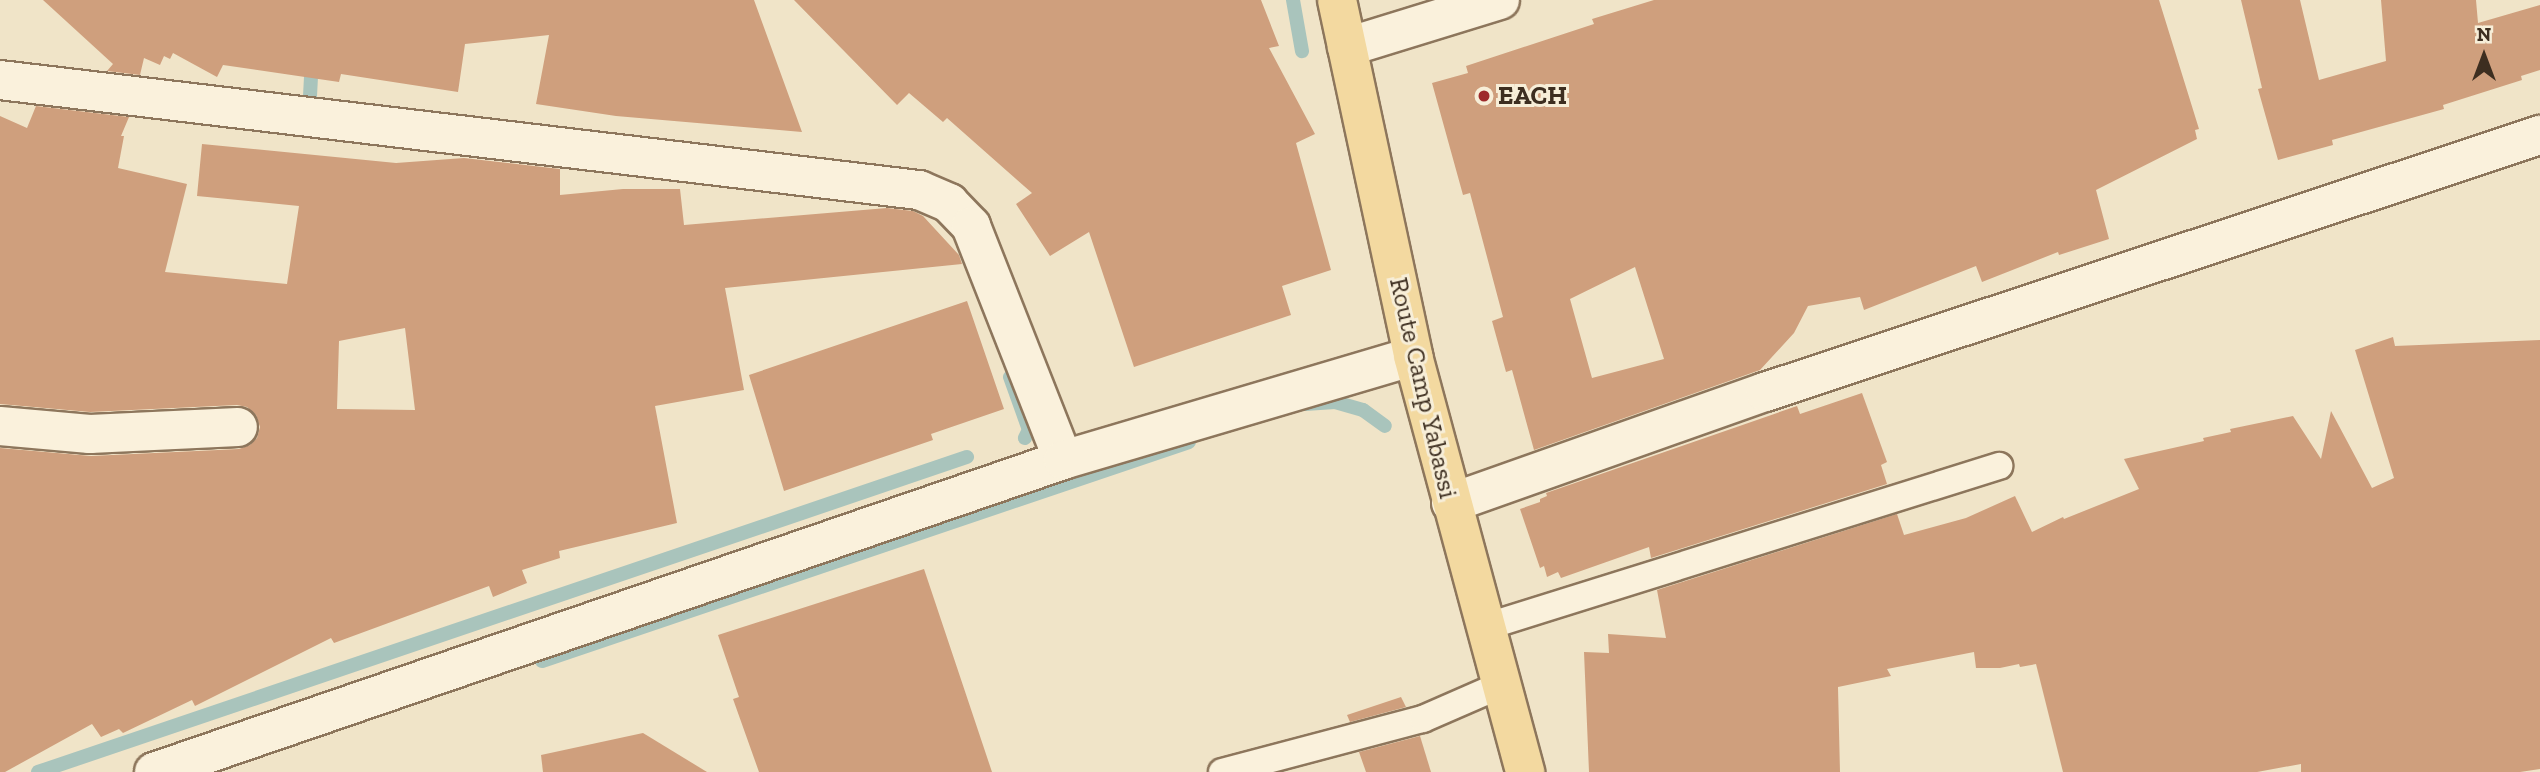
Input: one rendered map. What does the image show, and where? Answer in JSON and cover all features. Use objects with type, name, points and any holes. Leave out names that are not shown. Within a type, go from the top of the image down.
[{"type":"main road","name":"Route Camp Yabassi","points":[[1337,0],[1413,356],[1525,772]]},
{"type":"street","points":[[1346,47],[1500,0]]},
{"type":"street","points":[[0,80],[919,190],[949,203],[971,226],[1063,460]]},
{"type":"street","points":[[1451,503],[1765,392],[2540,135]]},
{"type":"street","points":[[155,772],[1063,460],[1413,356]]},
{"type":"street","points":[[0,426],[89,434],[239,426]]},
{"type":"lane","points":[[1485,627],[1999,466]]},
{"type":"lane","points":[[1222,772],[1423,719],[1501,685]]},
{"type":"building","points":[[43,0],[754,0],[802,132],[616,116],[536,104],[549,35],[465,44],[458,92],[341,74],[339,82],[223,65],[217,77],[173,53],[170,59],[164,56],[160,65],[144,58],[140,75],[107,71],[113,64]]},
{"type":"building","points":[[794,0],[1261,0],[1279,46],[1269,48],[1315,134],[1296,143],[1331,270],[1282,286],[1291,315],[1134,367],[1089,232],[1050,256],[1016,204],[1032,193],[947,118],[943,122],[909,93],[897,105]]},
{"type":"building","points":[[1654,0],[2159,0],[2199,129],[2195,130],[2197,139],[2096,190],[2109,239],[2059,255],[2058,252],[1982,282],[1976,266],[1864,310],[1860,297],[1808,306],[1794,333],[1760,370],[1534,450],[1512,370],[1506,372],[1492,321],[1503,317],[1470,193],[1463,195],[1432,83],[1468,73],[1466,66],[1594,24],[1592,19]],"holes":[[[1635,267],[1664,359],[1592,378],[1570,299]]]},
{"type":"building","points":[[2241,0],[2300,0],[2319,80],[2386,61],[2381,0],[2476,0],[2478,23],[2540,5],[2540,70],[2521,76],[2522,80],[2443,105],[2444,109],[2332,140],[2333,145],[2278,160],[2258,89],[2262,88]]},
{"type":"building","points":[[36,106],[129,117],[121,136],[124,136],[118,168],[187,184],[165,272],[287,284],[299,206],[197,196],[202,144],[396,163],[464,158],[560,169],[560,195],[623,189],[680,189],[684,225],[887,208],[913,211],[923,216],[959,255],[962,264],[725,288],[744,390],[655,406],[677,523],[559,551],[560,558],[522,570],[527,583],[493,597],[489,586],[334,643],[331,638],[195,706],[192,700],[123,733],[119,729],[101,737],[92,724],[5,772],[0,772],[0,448],[91,456],[239,449],[250,445],[257,438],[260,427],[256,415],[247,407],[237,405],[90,412],[0,404],[0,116],[27,128]],"holes":[[[405,328],[415,410],[337,409],[339,341]]]},
{"type":"building","points":[[967,301],[1004,409],[931,434],[933,440],[784,491],[749,375]]},
{"type":"building","points":[[2393,337],[2395,346],[2540,340],[2540,769],[2520,772],[2301,772],[2301,764],[2257,772],[2063,772],[2036,664],[1976,668],[1974,652],[1887,669],[1891,676],[1838,687],[1840,772],[1589,772],[1584,652],[1609,653],[1608,634],[1666,638],[1657,590],[1897,514],[1904,535],[1966,518],[2015,496],[2032,532],[2063,517],[2064,519],[2139,489],[2124,459],[2204,441],[2203,438],[2231,432],[2230,429],[2293,416],[2321,459],[2331,411],[2372,488],[2394,478],[2355,350]]},
{"type":"building","points":[[1862,393],[1887,462],[1881,465],[1887,484],[1651,558],[1649,547],[1561,578],[1558,572],[1547,577],[1544,566],[1540,568],[1520,509],[1540,502],[1540,499],[1547,496],[1546,493],[1797,406],[1800,414]]},
{"type":"building","points":[[924,569],[992,772],[759,772],[733,699],[739,697],[718,635]]},
{"type":"building","points":[[1401,697],[1406,707],[1350,722],[1347,715]]},
{"type":"building","points":[[643,733],[707,772],[543,772],[541,755]]},
{"type":"building","points":[[1420,736],[1431,772],[1366,772],[1359,752]]},
{"type":"waterway","points":[[1293,0],[1302,51]]},
{"type":"waterway","points":[[309,115],[312,58]]},
{"type":"waterway","points":[[1010,377],[1029,430],[1025,438]]},
{"type":"waterway","points":[[1305,404],[1335,402],[1363,410],[1385,426]]},
{"type":"waterway","points":[[542,661],[1189,442]]},
{"type":"waterway","points":[[38,772],[967,457]]},
{"type":"place","name":"EACH","points":[[1484,96]]}]
